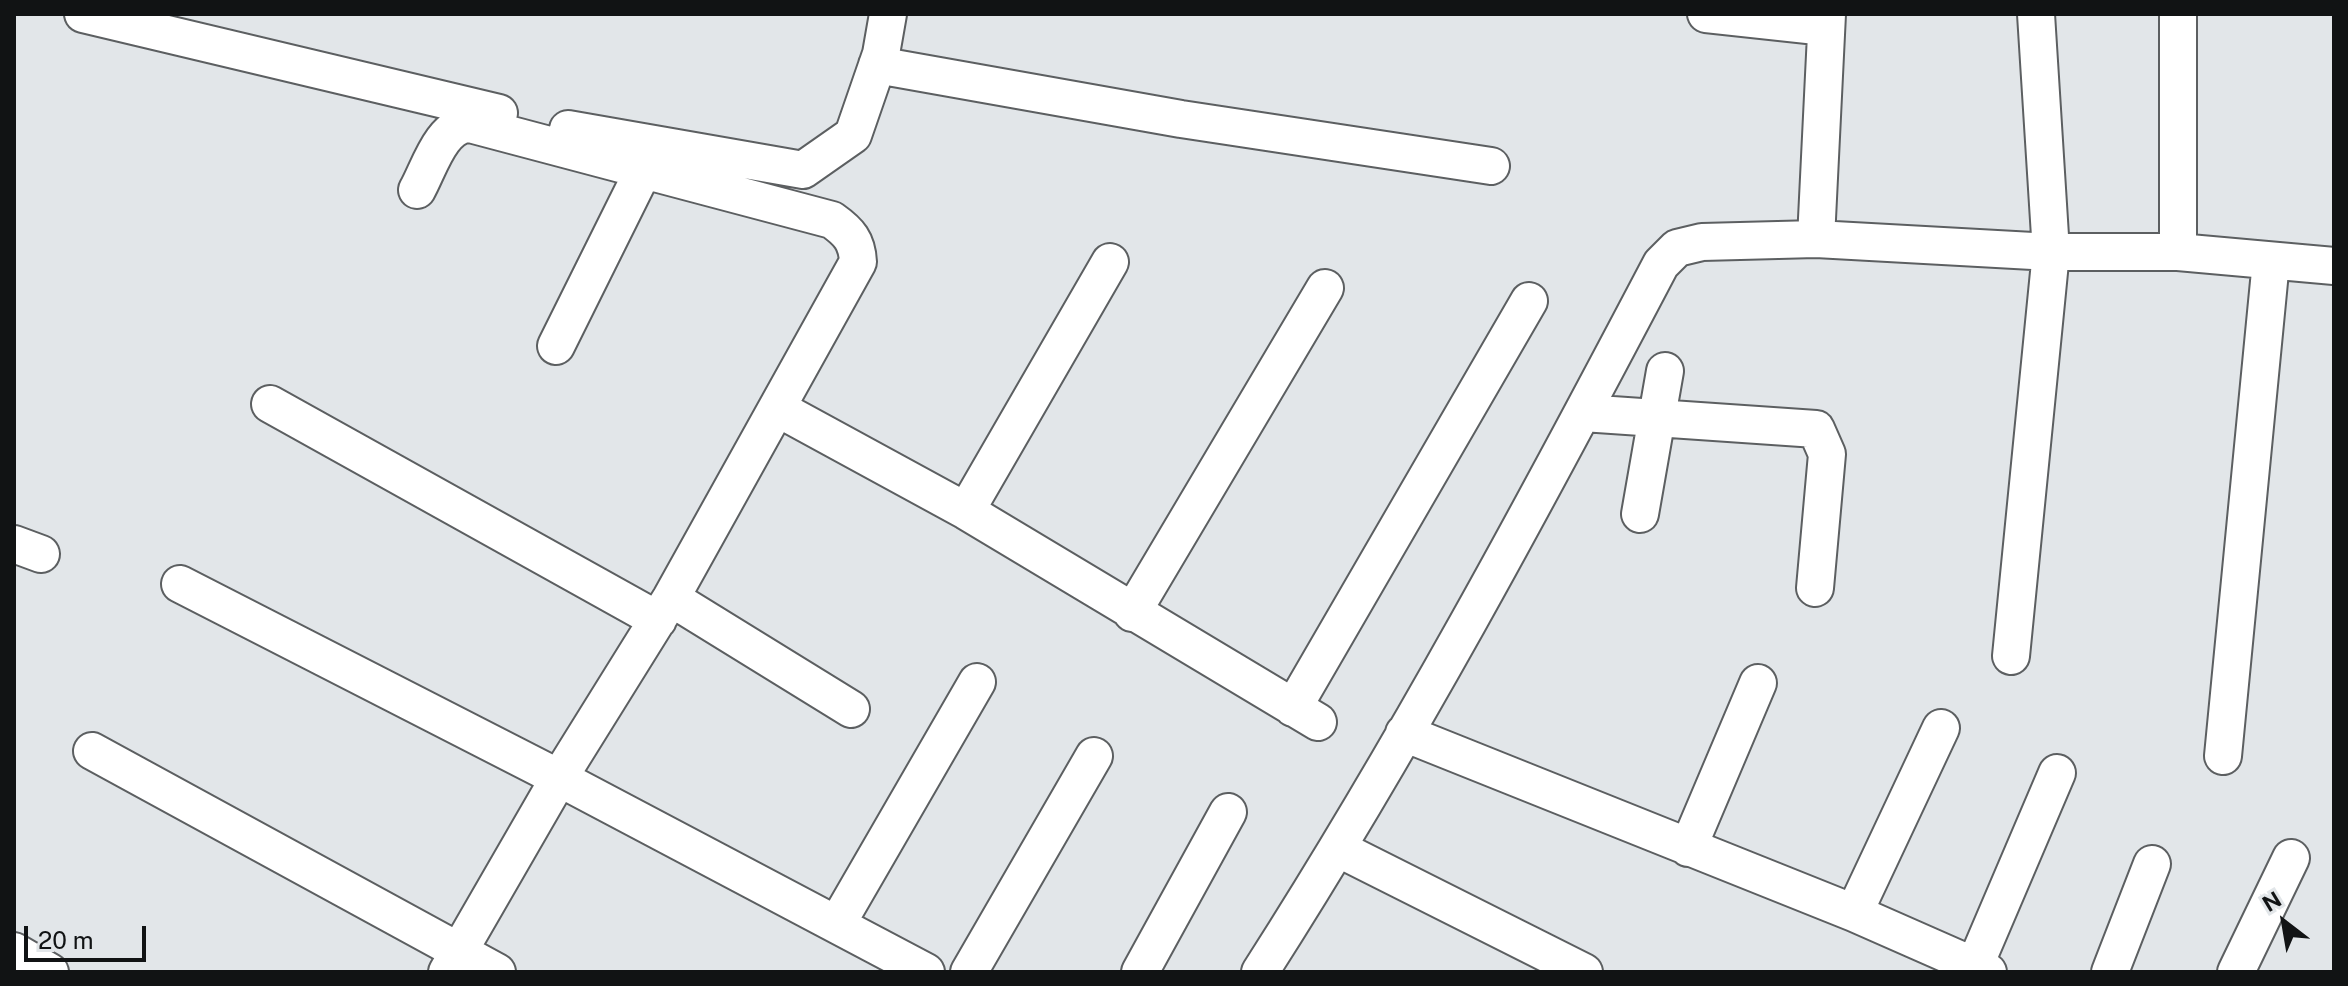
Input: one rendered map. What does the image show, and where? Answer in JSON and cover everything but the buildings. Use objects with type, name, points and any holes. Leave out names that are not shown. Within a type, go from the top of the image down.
[{"type":"street","points":[[83,14],[489,120],[642,173],[832,220],[849,232],[857,247],[858,262],[664,609],[559,778],[453,962]]},
{"type":"street","points":[[417,190],[454,128],[489,120],[581,132],[803,170],[853,135],[877,65],[888,14]]},
{"type":"street","points":[[1706,14],[1826,20],[1816,239]]},
{"type":"street","points":[[2011,656],[2051,252],[2036,14]]},
{"type":"street","points":[[2178,14],[2178,252]]},
{"type":"street","points":[[877,65],[1181,119],[1491,166]]},
{"type":"street","points":[[556,346],[642,173]]},
{"type":"street","points":[[1260,972],[1339,849],[1583,413],[1661,264],[1677,248],[1702,242],[1816,239],[2051,252],[2178,252],[2334,266]]},
{"type":"street","points":[[2223,756],[2271,261]]},
{"type":"street","points":[[966,511],[1110,262]]},
{"type":"street","points":[[1132,613],[1325,288]]},
{"type":"street","points":[[777,408],[966,511],[1306,715],[1529,301]]},
{"type":"street","points":[[1640,514],[1665,371]]},
{"type":"street","points":[[270,404],[851,709]]},
{"type":"street","points":[[1583,413],[1816,429],[1827,454],[1815,588]]},
{"type":"street","points":[[180,584],[837,924],[902,966]]},
{"type":"street","points":[[837,924],[977,682]]},
{"type":"street","points":[[1688,848],[1758,683]]},
{"type":"street","points":[[1854,913],[1941,728]]},
{"type":"street","points":[[1404,733],[1854,913],[1981,969],[2057,773]]},
{"type":"street","points":[[92,751],[453,962],[497,972]]},
{"type":"street","points":[[969,972],[1094,756]]},
{"type":"street","points":[[1140,972],[1228,812]]},
{"type":"street","points":[[1339,849],[1584,972]]},
{"type":"street","points":[[2236,972],[2291,858]]},
{"type":"street","points":[[2110,972],[2152,864]]},
{"type":"street","points":[[14,951],[50,972]]}]
